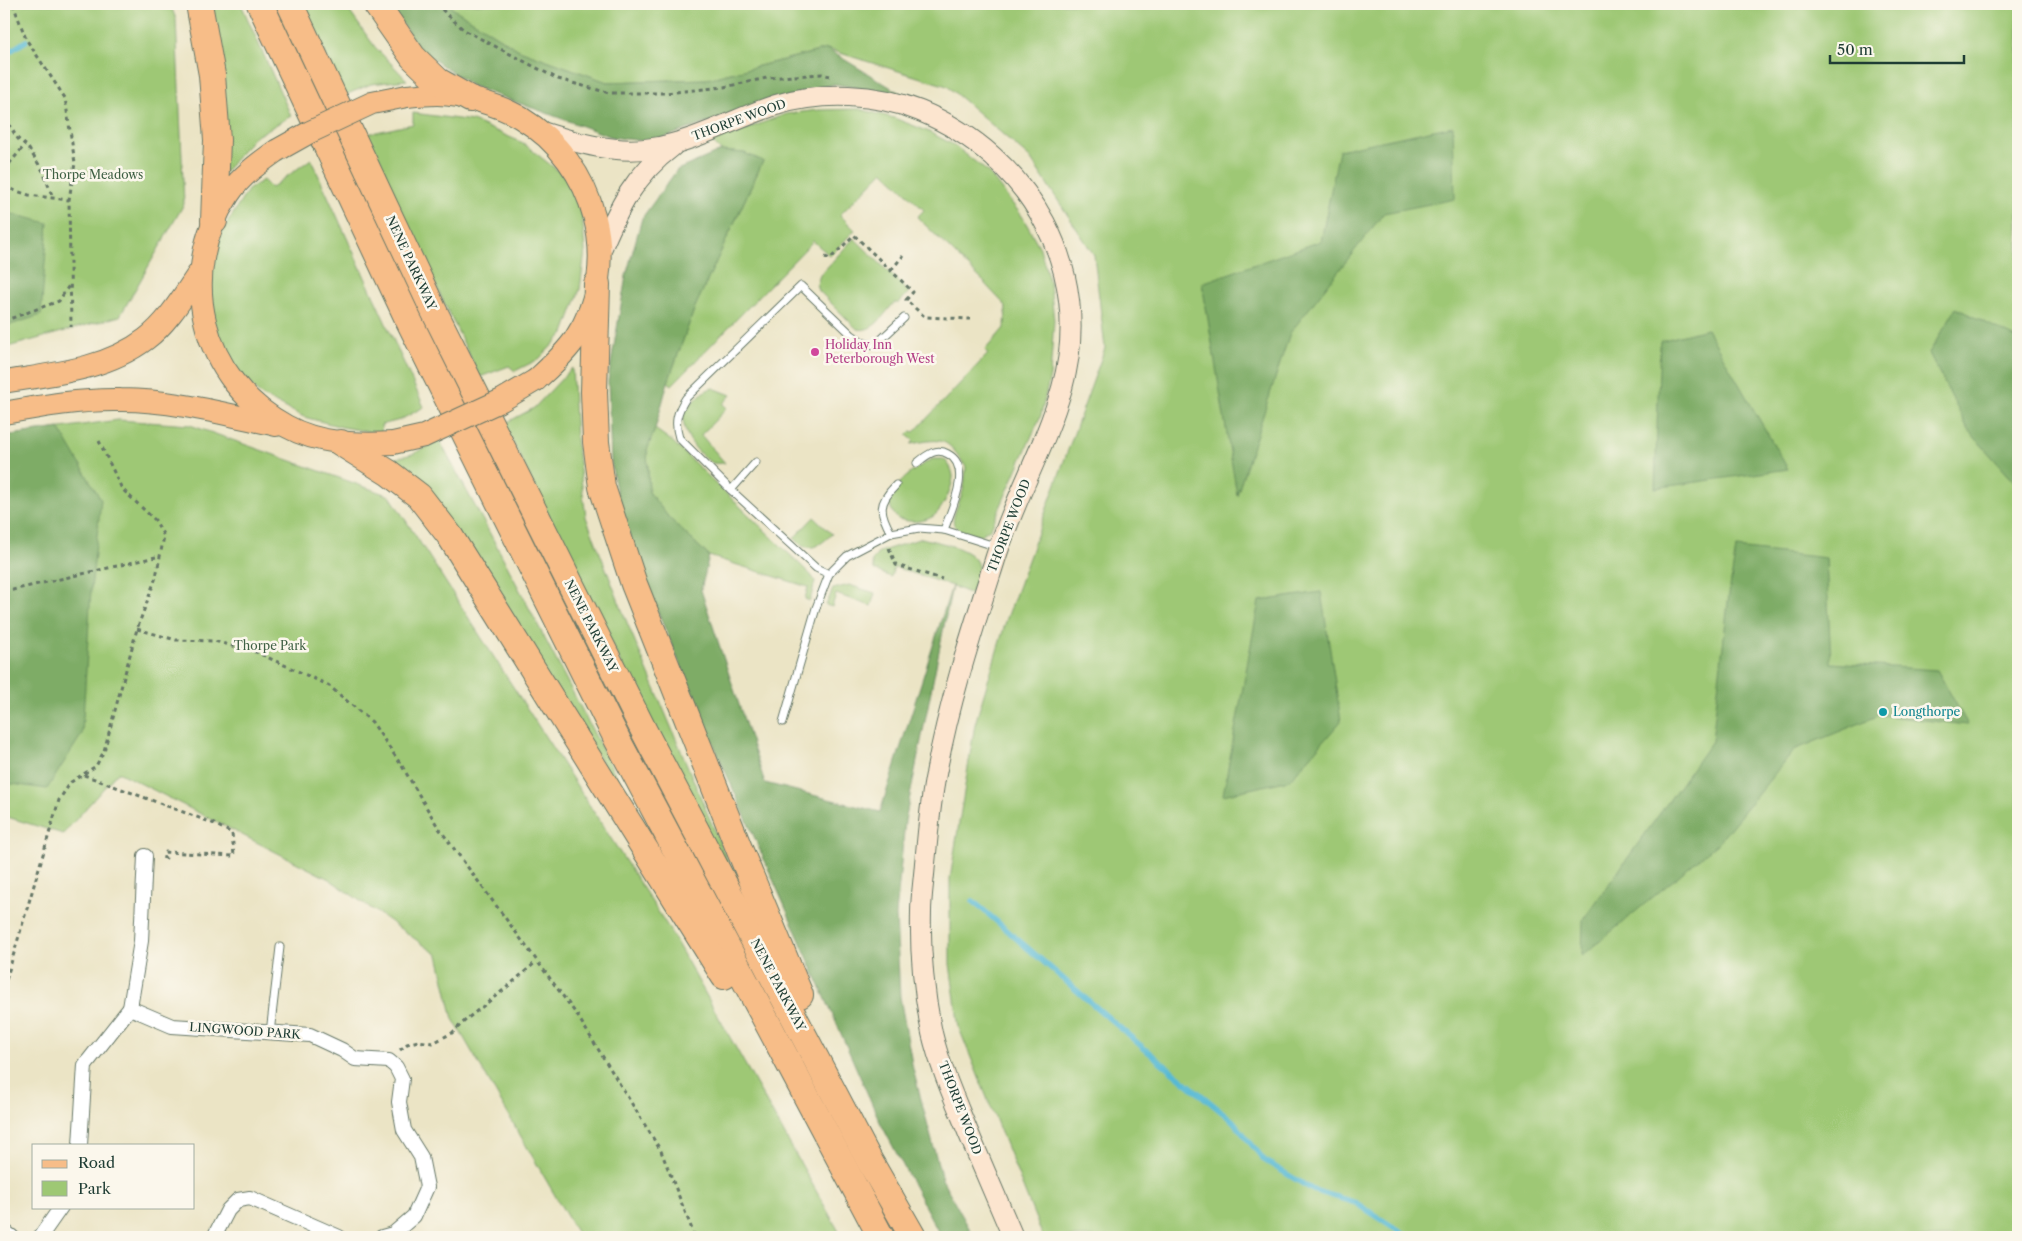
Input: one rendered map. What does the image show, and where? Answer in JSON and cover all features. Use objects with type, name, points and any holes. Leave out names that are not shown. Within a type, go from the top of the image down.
[{"type":"highway","points":[[199,4],[212,75],[217,140],[214,221]]},
{"type":"highway","name":"NENE PARKWAY","points":[[260,4],[408,319],[618,741],[881,1237]]},
{"type":"highway","name":"NENE PARKWAY","points":[[290,4],[433,309],[644,731],[869,1160],[913,1237]]},
{"type":"highway","points":[[376,4],[413,57],[438,80],[470,99]]},
{"type":"highway","points":[[597,284],[595,412],[596,442],[602,487],[634,584],[740,851],[869,1160]]},
{"type":"highway","points":[[341,443],[389,473],[419,496],[450,536],[841,1163]]},
{"type":"main road","points":[[4,412],[75,402],[122,400],[177,405],[286,427],[313,437],[341,443],[367,445],[393,443],[424,436],[502,400],[536,380],[558,360],[576,338],[589,312],[597,284],[600,252],[598,229],[593,207],[584,185],[568,159],[542,132],[520,117],[470,99],[439,94],[407,96],[372,103],[310,132],[276,151],[250,170],[229,194],[214,221],[205,245],[201,270],[202,309],[207,332],[219,361],[243,393],[260,410],[286,427]]},
{"type":"main road","points":[[4,382],[75,372],[120,354],[146,339],[171,313],[201,270]]},
{"type":"street","name":"THORPE WOOD","points":[[542,132],[582,145],[650,149],[678,142],[777,104],[810,98],[844,96],[879,100],[914,109],[944,122],[975,140],[1001,162],[1024,189],[1040,214],[1056,247],[1066,285],[1070,320],[1069,351],[1063,385],[1052,418],[998,548],[962,665],[936,775],[921,912],[924,979],[933,1035],[949,1086],[1013,1237]]},
{"type":"street","name":"THORPE WOOD","points":[[600,252],[618,210],[637,180],[655,159],[678,142]]},
{"type":"street","points":[[80,1144],[85,1065],[130,1008],[141,941],[145,856]]},
{"type":"street","name":"LINGWOOD PARK","points":[[130,1008],[172,1026],[270,1034],[310,1035],[355,1058],[389,1061]]},
{"type":"street","points":[[382,1237],[392,1234],[414,1216],[428,1187],[420,1156],[404,1130],[399,1102],[402,1080],[396,1067],[389,1061]]},
{"type":"street","points":[[214,1237],[228,1210],[238,1200],[250,1198],[339,1237]]},
{"type":"street","points":[[40,1237],[60,1208]]},
{"type":"street","points":[[4,1231],[12,1237]]},
{"type":"lane","points":[[829,574],[816,568],[731,490],[679,438],[676,429],[676,419],[686,398],[801,286],[852,335],[864,343],[874,345],[904,318]]},
{"type":"lane","points":[[917,463],[928,454],[940,450],[951,455],[958,464],[961,479],[944,530]]},
{"type":"lane","points":[[731,490],[756,462]]},
{"type":"lane","points":[[891,533],[882,518],[881,510],[888,494],[896,485]]},
{"type":"lane","points":[[783,722],[816,608],[829,574],[847,556],[891,533],[919,528],[944,530],[998,548]]},
{"type":"lane","points":[[270,1034],[280,946]]},
{"type":"path","points":[[13,4],[26,39],[65,98],[75,163],[70,200],[71,327]]},
{"type":"path","points":[[436,4],[464,30],[558,80],[609,93],[665,93],[724,87],[767,78],[822,74],[831,76]]},
{"type":"path","points":[[4,117],[18,139],[25,145],[43,171],[53,198]]},
{"type":"path","points":[[4,170],[25,145]]},
{"type":"path","points":[[4,187],[29,195],[70,200]]},
{"type":"path","points":[[826,257],[830,259],[854,235],[913,292],[906,300],[925,317],[970,319]]},
{"type":"path","points":[[891,270],[903,256]]},
{"type":"path","points":[[4,321],[59,300],[71,284]]},
{"type":"path","points":[[4,988],[59,800],[71,782],[96,766],[104,751],[137,629],[156,577],[164,536],[155,520],[122,489],[99,441]]},
{"type":"path","points":[[884,537],[896,565],[942,579]]},
{"type":"path","points":[[4,592],[160,556]]},
{"type":"path","points":[[137,629],[176,640],[214,641],[256,652],[328,685],[372,722],[402,766],[438,827],[577,1015],[661,1151],[695,1237]]},
{"type":"path","points":[[84,775],[210,822],[232,833],[234,856],[166,852],[166,858],[145,856]]},
{"type":"path","points":[[389,1061],[407,1044],[418,1041],[433,1042],[452,1033],[536,962]]},
{"type":"green space","name":"Thorpe Meadows","points":[[4,4],[170,4],[176,19],[184,204],[120,316],[4,348]]},
{"type":"green space","points":[[203,4],[241,4],[291,116],[253,138],[224,173]]},
{"type":"green space","points":[[302,4],[344,4],[375,47],[407,80],[371,84],[345,95]]},
{"type":"green space","points":[[389,4],[449,4],[452,8],[519,50],[607,82],[707,79],[827,49],[905,96],[835,84],[761,104],[651,142],[612,137],[472,86],[420,50]]},
{"type":"green space","points":[[449,4],[2018,4],[2018,1237],[1043,1237],[959,1028],[950,964],[950,879],[975,724],[1006,621],[1105,348],[1094,255],[1030,158],[947,86],[827,49],[707,79],[607,82],[519,50],[452,8]]},
{"type":"green space","points":[[859,109],[894,118],[927,131],[954,145],[988,172],[1022,216],[1040,248],[1050,284],[1054,320],[1050,376],[1041,415],[991,528],[979,536],[967,534],[959,530],[953,521],[965,479],[966,467],[960,458],[944,442],[931,441],[911,444],[914,441],[907,435],[911,431],[914,432],[988,354],[985,350],[1005,327],[1006,306],[917,217],[924,210],[883,171],[840,215],[855,230],[830,256],[813,241],[672,385],[668,382],[695,307],[763,161],[744,153],[721,151],[712,142],[786,114],[818,110]]},
{"type":"green space","points":[[413,113],[473,121],[523,143],[567,178],[582,212],[585,251],[580,289],[564,333],[539,359],[515,371],[509,366],[480,377],[363,135],[413,124]]},
{"type":"green space","points":[[1453,126],[1455,199],[1384,213],[1290,333],[1237,495],[1202,283],[1321,241],[1339,150]]},
{"type":"green space","points":[[721,151],[744,153],[763,161],[695,307],[668,382],[647,450],[649,492],[669,518],[709,556],[701,590],[765,783],[880,812],[952,586],[905,821],[896,915],[900,997],[913,1069],[942,1179],[974,1237],[941,1237],[880,1122],[722,764],[652,598],[619,506],[611,462],[608,381],[626,276],[642,218],[677,170]]},
{"type":"green space","points":[[311,159],[424,407],[400,420],[381,425],[382,434],[342,427],[304,417],[261,395],[233,368],[211,325],[208,274],[221,233],[248,190],[263,180],[271,188]]},
{"type":"green space","points":[[4,212],[48,223],[41,315],[4,327]]},
{"type":"green space","points":[[854,238],[909,292],[899,303],[894,303],[873,326],[863,330],[857,329],[819,291],[817,284],[820,275]]},
{"type":"green space","points":[[1956,308],[2018,339],[2018,486],[1969,431],[1929,353]]},
{"type":"green space","points":[[1707,329],[1788,469],[1655,488],[1660,341]]},
{"type":"green space","points":[[572,368],[576,439],[586,517],[626,620],[741,893],[733,892],[504,424],[534,408]]},
{"type":"green space","points":[[713,388],[731,395],[723,404],[727,408],[701,435],[725,463],[713,463],[701,455],[690,441],[684,425],[683,417],[685,410],[704,392]]},
{"type":"green space","name":"Thorpe Park","points":[[118,420],[190,425],[390,496],[668,927],[842,1237],[579,1237],[453,1019],[438,955],[329,879],[118,772],[63,834],[4,816],[4,436]]},
{"type":"green space","points":[[59,428],[101,500],[91,589],[82,734],[47,789],[4,783],[4,436]]},
{"type":"green space","points":[[655,429],[673,442],[811,575],[815,581],[810,601],[805,599],[808,587],[709,556],[669,518],[649,492],[647,450]]},
{"type":"green space","points":[[439,440],[500,552],[639,820],[511,623],[380,462],[413,454]]},
{"type":"green space","points":[[933,459],[944,459],[953,473],[951,486],[943,505],[935,515],[924,520],[898,519],[890,507],[892,493],[908,475]]},
{"type":"green space","points":[[814,517],[832,534],[818,545],[813,547],[804,546],[794,538]]},
{"type":"green space","points":[[922,538],[957,548],[973,557],[977,563],[978,571],[971,594],[894,567],[891,577],[874,570],[872,561],[879,552]]},
{"type":"green space","points":[[1736,548],[1826,558],[1831,663],[1937,670],[1968,725],[1880,715],[1794,750],[1718,843],[1582,956],[1583,920],[1712,741]]},
{"type":"green space","points":[[849,585],[875,593],[871,606],[836,594],[832,607],[826,605],[833,589]]},
{"type":"green space","points":[[1321,592],[1341,721],[1290,780],[1223,795],[1259,601]]},
{"type":"waterway","points":[[4,55],[26,41]]},
{"type":"waterway","points":[[973,901],[1140,1045],[1233,1121],[1264,1160],[1313,1190],[1356,1203],[1409,1237]]},
{"type":"place","name":"Holiday Inn Peterborough West","points":[[815,352]]},
{"type":"place","name":"Longthorpe","points":[[1883,712]]}]
